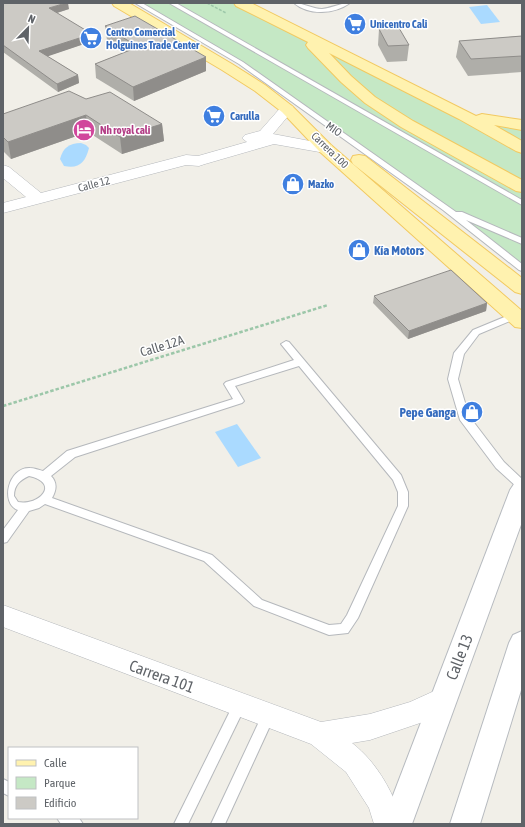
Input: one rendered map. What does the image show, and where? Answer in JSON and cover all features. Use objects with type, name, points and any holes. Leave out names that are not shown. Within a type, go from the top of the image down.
[{"type":"main road","name":"Carrera 100","points":[[119,3],[228,67],[287,108],[325,148],[518,319]]},
{"type":"main road","points":[[241,3],[466,116],[522,148]]},
{"type":"main road","points":[[301,32],[346,79],[370,100],[407,124],[522,188]]},
{"type":"main road","points":[[466,116],[508,124],[522,125]]},
{"type":"main road","points":[[304,125],[340,144],[522,288]]},
{"type":"main road","points":[[518,319],[522,335]]},
{"type":"main road","name":"Calle 13","points":[[397,824],[522,490]]},
{"type":"main road","points":[[465,824],[516,682],[522,643]]},
{"type":"street","name":"Calle 12","points":[[3,208],[186,160],[194,155],[265,134],[287,108]]},
{"type":"street","name":"Calle 12","points":[[186,160],[200,161],[273,138],[325,148]]},
{"type":"street","points":[[3,170],[38,199]]},
{"type":"street","name":"Carrera 101","points":[[3,616],[240,705],[322,734],[356,763],[381,801],[389,824]]},
{"type":"street","name":"Carrera 101","points":[[322,734],[370,727],[416,712],[443,699]]},
{"type":"lane","name":"MIO","points":[[138,3],[241,63],[446,208],[522,268]]},
{"type":"lane","points":[[172,3],[522,203]]},
{"type":"lane","points":[[297,3],[309,10],[320,12],[347,3]]},
{"type":"lane","points":[[446,208],[522,241]]},
{"type":"lane","points":[[518,319],[476,332],[459,352],[453,379],[464,417],[500,465],[522,485]]},
{"type":"lane","points":[[45,500],[208,558],[258,603],[329,630],[344,629],[352,618],[403,506],[403,492],[397,478],[286,344]]},
{"type":"lane","points":[[45,475],[71,454],[239,401],[228,384],[300,362]]},
{"type":"lane","points":[[29,472],[38,472],[45,475],[50,481],[52,487],[50,494],[45,500],[37,505],[26,507],[15,505],[6,498],[4,491],[5,483],[12,478],[29,472]]},
{"type":"lane","points":[[3,539],[26,507]]},
{"type":"lane","points":[[181,824],[240,705]]},
{"type":"lane","points":[[218,824],[269,715]]},
{"type":"lane","points":[[66,819],[76,824]]},
{"type":"path","name":"Calle 12A","points":[[3,406],[328,305]]},
{"type":"green space","points":[[138,3],[241,3],[465,116],[522,125],[522,268],[446,208],[241,63]]},
{"type":"water","points":[[487,5],[500,22],[481,24],[469,7]]},
{"type":"water","points":[[81,143],[89,148],[86,158],[77,166],[64,166],[60,159],[65,149],[70,145]]},
{"type":"water","points":[[237,424],[261,458],[238,467],[215,432]]},
{"type":"building","points":[[3,3],[66,3],[49,8],[92,34],[39,51],[78,75],[57,84],[3,45]]},
{"type":"building","points":[[135,16],[206,57],[133,87],[95,64],[138,47],[105,26]]},
{"type":"building","points":[[399,28],[409,45],[388,46],[379,29]]},
{"type":"building","points":[[522,36],[522,56],[471,59],[459,41]]},
{"type":"building","points":[[69,91],[86,99],[110,92],[162,124],[120,137],[86,115],[8,142],[3,137],[3,114]]},
{"type":"building","points":[[451,270],[487,303],[409,331],[374,296]]},
{"type":"place","name":"Unicentro Cali","points":[[355,24]]},
{"type":"place","name":"Centro Comercial Holguines Trade Center","points":[[91,38]]},
{"type":"place","name":"Carulla","points":[[214,116]]},
{"type":"place","name":"Nh royal cali","points":[[84,130]]},
{"type":"place","name":"Mazko","points":[[293,184]]},
{"type":"place","name":"Kía Motors","points":[[359,250]]},
{"type":"place","name":"Pepe Ganga","points":[[472,412]]}]
